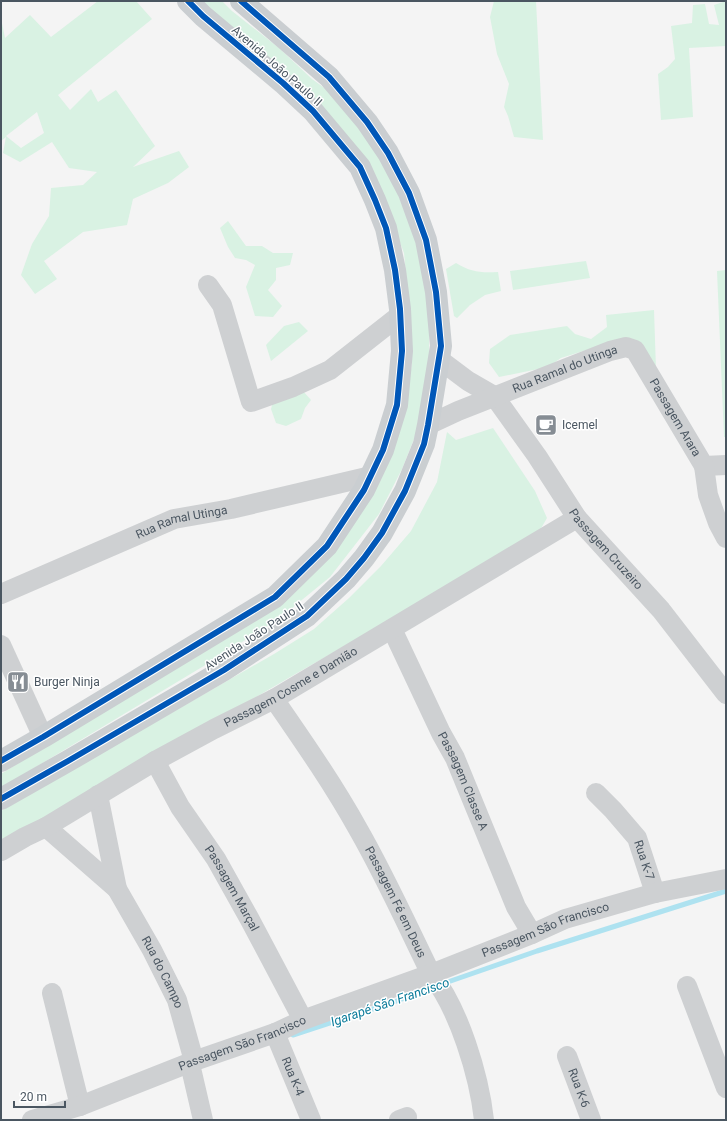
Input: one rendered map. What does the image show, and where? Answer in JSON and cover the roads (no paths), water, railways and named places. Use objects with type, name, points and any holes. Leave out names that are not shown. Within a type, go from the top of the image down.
[{"type":"main road","name":"Avenida João Paulo II","points":[[1,761],[275,597],[327,546],[364,490],[383,450],[396,405],[402,351],[395,270],[386,228],[360,167],[313,111],[283,83],[203,16],[188,1]]},
{"type":"main road","name":"Avenida João Paulo II","points":[[1,799],[224,670],[307,616],[346,579],[364,558],[382,533],[405,491],[424,444],[440,360],[441,346],[436,292],[426,240],[409,193],[388,153],[367,122],[329,77],[241,1]]},
{"type":"street","points":[[208,285],[222,305],[251,402],[293,387],[330,370],[400,315]]},
{"type":"street","name":"Rua Ramal do Utinga","points":[[428,425],[494,396],[618,348],[626,347],[635,350]]},
{"type":"street","name":"Passagem Arara","points":[[635,350],[704,466],[726,465]]},
{"type":"street","points":[[440,360],[468,381],[494,396]]},
{"type":"street","name":"Passagem Cruzeiro","points":[[494,396],[537,456],[577,518],[661,610],[726,694]]},
{"type":"street","points":[[704,466],[708,496],[718,523],[726,538]]},
{"type":"street","name":"Rua Ramal Utinga","points":[[1,594],[174,519],[231,509],[371,476]]},
{"type":"street","name":"Passagem Cosme e Damião","points":[[1,851],[24,837],[46,827],[155,761],[274,699],[577,518]]},
{"type":"street","name":"Passagem Classe A","points":[[392,629],[441,733],[456,758],[516,907],[532,934]]},
{"type":"street","points":[[1,645],[43,737]]},
{"type":"street","name":"Passagem Fé em Deus","points":[[274,699],[321,768],[358,829],[435,980],[454,1013],[482,1102],[484,1120]]},
{"type":"street","name":"Passagem Marçal","points":[[155,761],[180,807],[216,859],[303,1020]]},
{"type":"street","name":"Rua K-7","points":[[596,793],[637,838],[655,893]]},
{"type":"street","name":"Rua do Campo","points":[[98,795],[117,889],[152,950],[177,1000],[203,1120]]},
{"type":"street","name":"Rua do Campo","points":[[46,827],[117,889]]},
{"type":"street","name":"Passagem São Francisco","points":[[32,1120],[80,1106],[277,1038],[303,1020],[435,980],[565,919],[655,893],[726,879]]},
{"type":"street","points":[[687,986],[726,1088]]},
{"type":"street","points":[[52,993],[80,1106]]},
{"type":"street","name":"Rua K-4","points":[[277,1038],[311,1120]]},
{"type":"street","name":"Rua K-6","points":[[566,1056],[591,1120]]},
{"type":"waterway","name":"Igarapé São Francisco","points":[[442,984],[537,951],[726,891]]},
{"type":"waterway","name":"Igarapé São Francisco","points":[[293,1035],[394,1002],[434,987]]},
{"type":"place","name":"Icemel","points":[[546,425]]},
{"type":"place","name":"Burger Ninja","points":[[18,682]]}]
